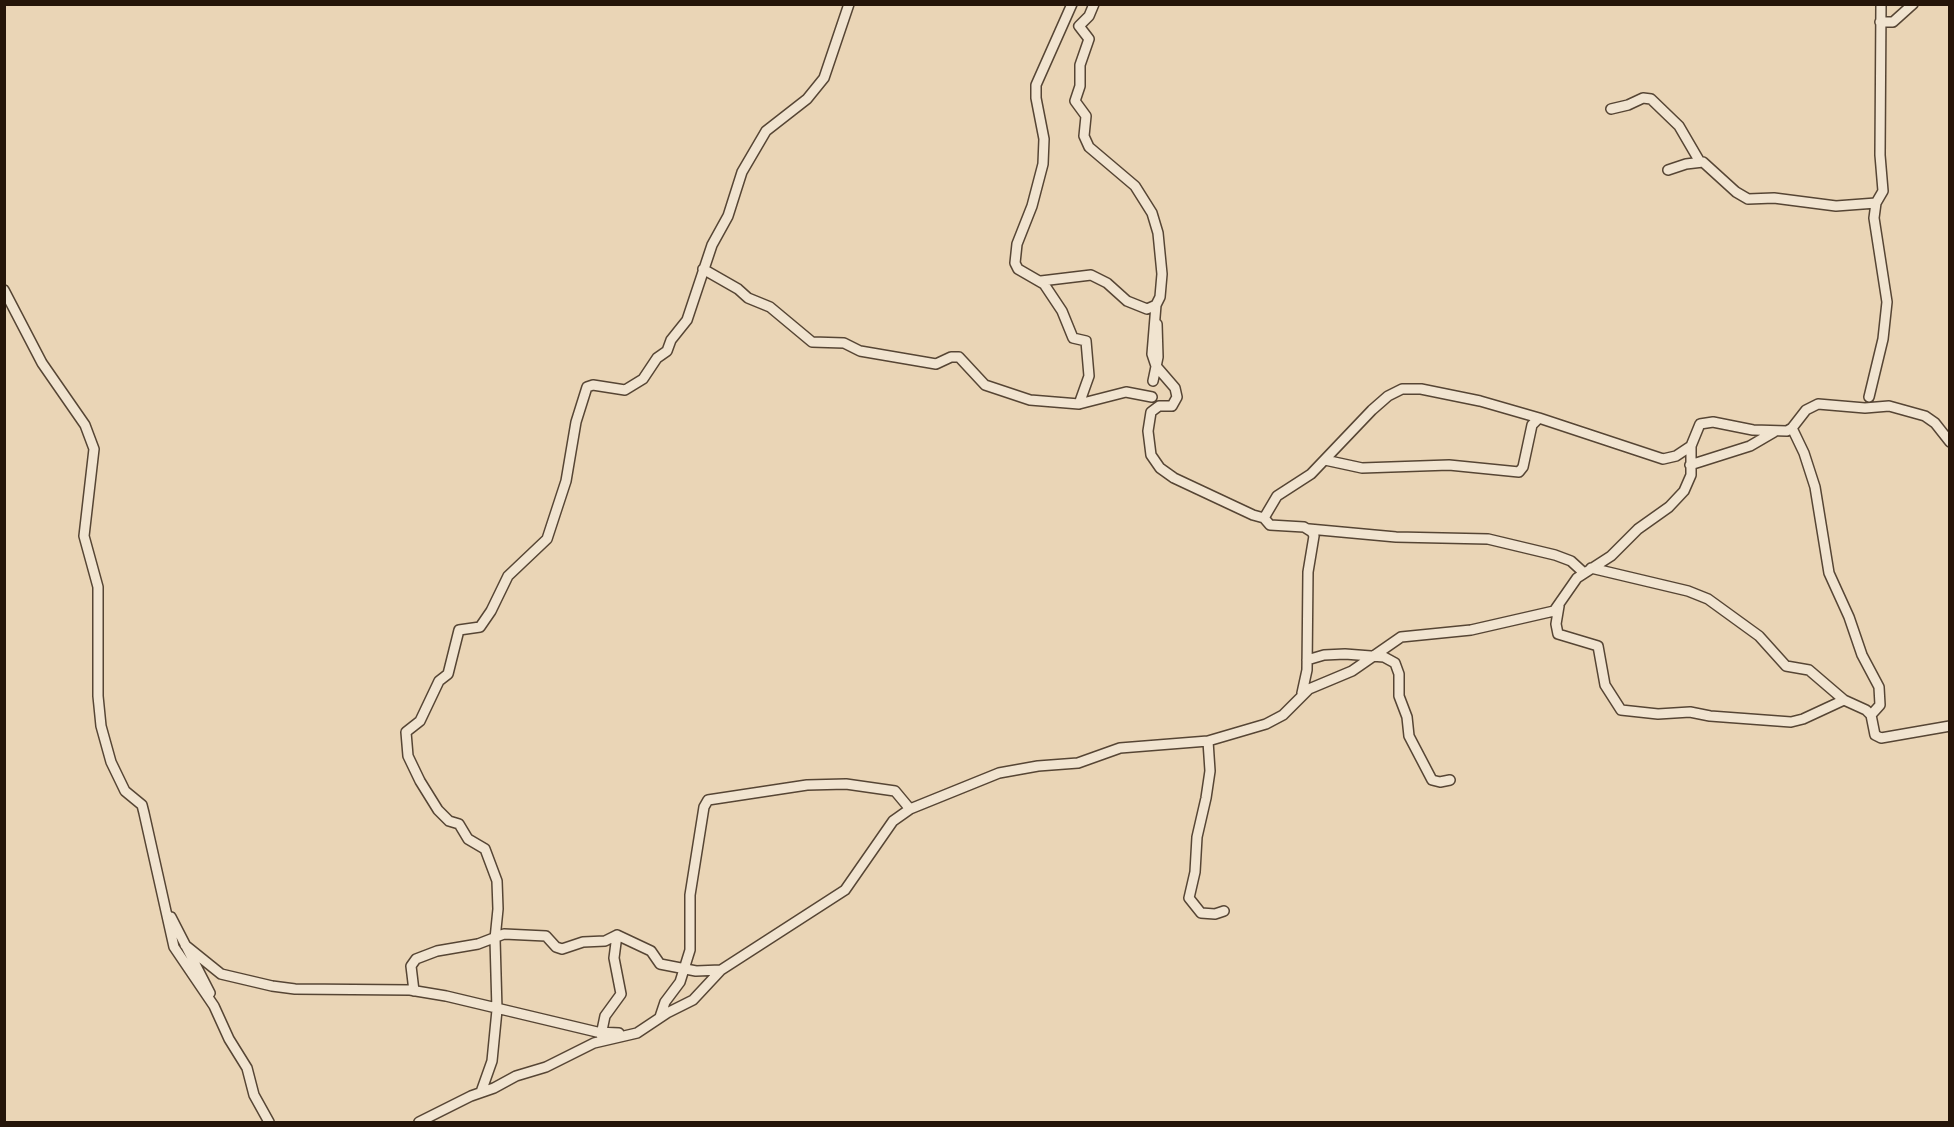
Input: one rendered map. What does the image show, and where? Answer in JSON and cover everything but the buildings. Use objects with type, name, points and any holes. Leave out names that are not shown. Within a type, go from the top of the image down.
[{"type":"street","points":[[482,1092],[492,1061],[497,1007],[495,939],[498,909],[497,881],[486,850],[468,839],[459,824],[449,821],[438,810],[408,756],[406,732],[420,721],[439,681],[448,674],[459,630],[480,627],[491,611],[508,576],[547,539],[566,481],[577,419],[587,387],[593,385],[625,390],[643,379],[687,320],[700,288],[703,269],[717,231],[728,216],[739,177],[762,136],[807,99],[825,78],[849,4]]},
{"type":"street","points":[[1072,4],[1036,85],[1036,98],[1044,139],[1044,164],[1015,256],[1018,269],[1041,281],[1062,311],[1072,338],[1086,342],[1089,376],[1079,404]]},
{"type":"street","points":[[1094,4],[1089,16],[1079,26],[1089,39],[1080,65],[1075,101],[1086,116],[1084,136],[1087,144],[1135,186],[1152,213],[1162,274],[1152,307],[1160,330],[1153,381],[1149,446],[1160,468],[1174,478],[1239,509],[1264,518],[1267,523],[1275,526],[1389,537],[1488,538],[1555,555],[1587,570],[1688,591],[1708,599],[1759,636],[1786,666],[1809,670],[1844,700],[1856,704],[1870,715],[1875,735],[1881,738],[1950,726]]},
{"type":"street","points":[[1869,397],[1882,339],[1887,302],[1875,226],[1876,203],[1883,191],[1880,165],[1881,4]]},
{"type":"street","points":[[1880,22],[1893,22],[1913,4]]},
{"type":"street","points":[[1611,109],[1644,98],[1651,99],[1679,126],[1700,162],[1745,198],[1774,198],[1836,206],[1876,203]]},
{"type":"street","points":[[1668,170],[1700,162]]},
{"type":"street","points":[[703,269],[738,289],[748,298],[770,307],[812,342],[844,343],[860,351],[936,364],[957,357],[964,360],[982,382],[998,391],[1030,400],[1079,404],[1126,392],[1152,397]]},
{"type":"street","points":[[1041,281],[1091,275],[1102,279],[1133,304],[1152,307]]},
{"type":"street","points":[[4,290],[42,363],[85,425],[94,449],[84,536],[98,587],[98,696],[101,726],[117,778],[125,791],[142,805],[174,947],[214,1006]]},
{"type":"street","points":[[1153,381],[1150,364],[1156,321]]},
{"type":"street","points":[[1151,412],[1159,406],[1172,406],[1177,397],[1175,388],[1156,366],[1152,354]]},
{"type":"street","points":[[1264,518],[1277,496],[1311,474],[1372,410],[1388,396],[1402,389],[1421,389],[1480,401],[1663,459],[1676,456],[1691,446]]},
{"type":"street","points":[[1839,405],[1869,397]]},
{"type":"street","points":[[1869,397],[1878,406]]},
{"type":"street","points":[[1690,465],[1750,446],[1774,432],[1792,428],[1809,408],[1818,404],[1903,408],[1925,416],[1935,423],[1950,442]]},
{"type":"street","points":[[1325,460],[1362,468],[1449,465],[1519,472],[1523,467],[1532,425],[1539,418]]},
{"type":"street","points":[[1774,432],[1705,423],[1696,429],[1691,446],[1689,483],[1676,501],[1638,529],[1611,556],[1587,570],[1569,586],[1558,606],[1556,624],[1558,634],[1598,646],[1605,685],[1621,710],[1658,714],[1690,712],[1710,716],[1791,722],[1803,719],[1828,705],[1844,700]]},
{"type":"street","points":[[1792,428],[1804,453],[1815,487],[1828,573],[1849,617],[1862,655],[1879,687],[1880,705],[1870,715]]},
{"type":"street","points":[[1302,693],[1307,660],[1308,572],[1314,536],[1309,529]]},
{"type":"street","points":[[185,945],[221,974],[272,986],[295,989],[414,991],[497,1007],[602,1036],[638,1032],[660,1017],[693,1000],[721,970],[845,890],[893,821],[910,809],[999,773],[1038,766],[1078,763],[1120,748],[1208,741],[1274,720],[1290,708],[1302,693],[1341,677],[1407,635],[1489,627],[1546,614],[1558,606]]},
{"type":"street","points":[[1307,660],[1324,654],[1374,656],[1392,660],[1398,668],[1399,696],[1407,717],[1409,736],[1432,780],[1440,783],[1450,780]]},
{"type":"street","points":[[1208,741],[1210,759],[1207,794],[1197,837],[1195,872],[1189,898],[1201,913],[1224,911]]},
{"type":"street","points":[[660,1017],[665,1002],[680,982],[691,946],[690,895],[704,807],[710,799],[808,785],[853,785],[895,791],[910,809]]},
{"type":"street","points":[[165,904],[205,980],[229,1039],[247,1068],[254,1095],[269,1122]]},
{"type":"street","points":[[414,991],[411,966],[416,959],[437,951],[495,939],[504,934],[546,936],[556,947],[562,949],[586,942],[605,941],[617,935]]},
{"type":"street","points":[[617,935],[651,951],[658,963],[684,969],[721,970]]},
{"type":"street","points":[[602,1036],[605,1016],[621,994],[614,958],[617,935]]},
{"type":"street","points":[[419,1122],[516,1076],[546,1068],[602,1036]]}]
